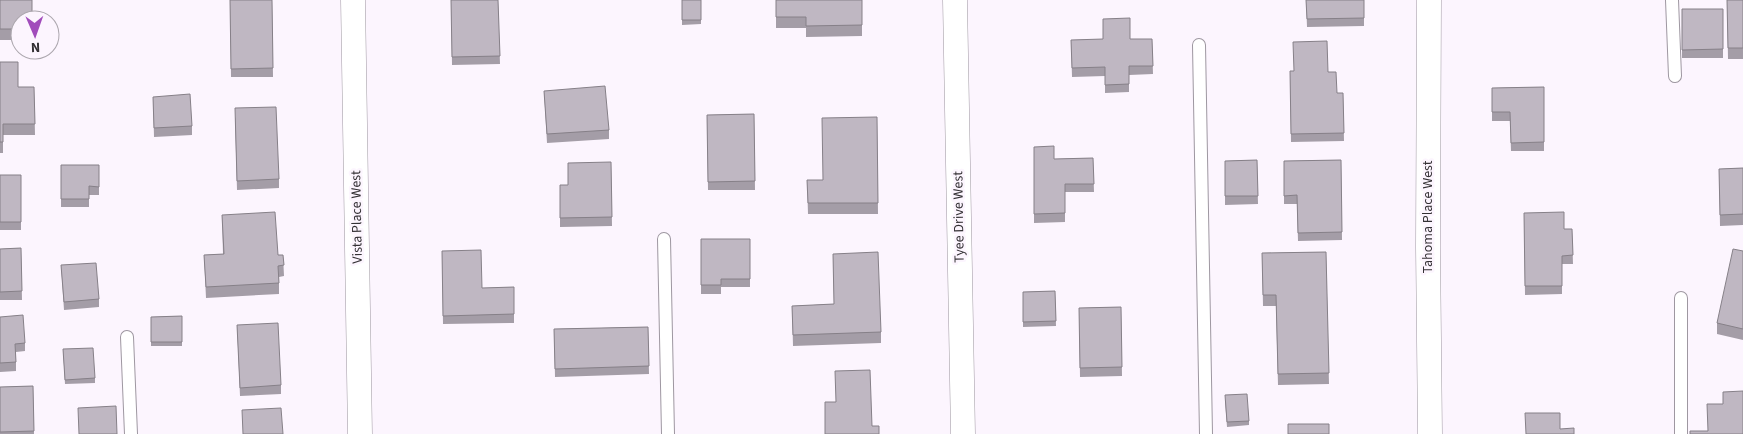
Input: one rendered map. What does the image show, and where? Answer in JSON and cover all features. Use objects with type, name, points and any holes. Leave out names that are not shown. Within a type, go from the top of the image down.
[{"type":"street","name":"Vista Place West","points":[[353,0],[360,434]]},
{"type":"street","name":"Tyee Drive West","points":[[955,0],[963,434]]},
{"type":"street","name":"Tahoma Place West","points":[[1429,0],[1428,247],[1430,434]]},
{"type":"lane","points":[[1672,0],[1675,76]]},
{"type":"lane","points":[[1199,45],[1206,434]]},
{"type":"lane","points":[[664,239],[668,434]]},
{"type":"lane","points":[[1681,298],[1681,434]]},
{"type":"lane","points":[[127,338],[131,434]]},
{"type":"building","points":[[0,0],[32,0],[32,10],[10,10],[10,29],[0,29]]},
{"type":"building","points":[[230,0],[272,0],[273,68],[231,69]]},
{"type":"building","points":[[451,0],[498,0],[500,56],[452,57]]},
{"type":"building","points":[[682,0],[701,0],[701,20],[682,20]]},
{"type":"building","points":[[776,0],[862,0],[862,25],[806,26],[806,17],[776,17]]},
{"type":"building","points":[[1306,0],[1364,0],[1364,18],[1307,19]]},
{"type":"building","points":[[1727,0],[1743,0],[1743,48],[1728,48]]},
{"type":"building","points":[[1682,9],[1723,9],[1723,49],[1682,50]]},
{"type":"building","points":[[1130,18],[1130,39],[1152,39],[1153,66],[1129,66],[1129,84],[1105,85],[1105,67],[1072,68],[1071,40],[1103,39],[1103,19]]},
{"type":"building","points":[[1327,41],[1328,72],[1336,72],[1337,93],[1343,93],[1344,133],[1291,134],[1290,71],[1294,71],[1293,42]]},
{"type":"building","points":[[0,62],[18,62],[18,87],[34,87],[35,124],[3,124],[3,142],[0,142]]},
{"type":"building","points":[[605,86],[609,130],[547,134],[544,91]]},
{"type":"building","points":[[1544,87],[1544,142],[1511,143],[1510,112],[1492,112],[1492,88]]},
{"type":"building","points":[[190,94],[192,126],[154,128],[153,97]]},
{"type":"building","points":[[276,107],[279,179],[237,181],[235,108]]},
{"type":"building","points":[[754,114],[755,181],[708,182],[707,115]]},
{"type":"building","points":[[877,117],[878,203],[808,203],[807,180],[823,180],[822,118]]},
{"type":"building","points":[[1054,146],[1054,159],[1093,158],[1094,184],[1065,184],[1065,213],[1034,214],[1034,147]]},
{"type":"building","points":[[1257,160],[1258,196],[1225,196],[1225,161]]},
{"type":"building","points":[[1341,160],[1342,232],[1298,233],[1297,195],[1284,196],[1284,161]]},
{"type":"building","points":[[611,162],[612,217],[560,218],[560,185],[568,185],[568,163]]},
{"type":"building","points":[[61,165],[99,165],[99,187],[89,186],[89,199],[61,199]]},
{"type":"building","points":[[1743,168],[1743,214],[1720,215],[1719,169]]},
{"type":"building","points":[[0,175],[21,175],[21,222],[0,222]]},
{"type":"building","points":[[275,212],[278,255],[283,255],[284,265],[278,266],[279,283],[206,287],[204,255],[224,254],[222,215]]},
{"type":"building","points":[[1564,212],[1564,229],[1572,229],[1573,255],[1562,256],[1562,286],[1525,286],[1524,213]]},
{"type":"building","points":[[701,239],[750,239],[750,279],[721,279],[721,285],[701,285]]},
{"type":"building","points":[[21,248],[22,291],[0,292],[0,249]]},
{"type":"building","points":[[1733,249],[1743,251],[1743,329],[1717,323]]},
{"type":"building","points":[[481,250],[482,288],[514,287],[514,314],[443,316],[442,251]]},
{"type":"building","points":[[878,252],[881,332],[793,335],[792,306],[834,304],[833,254]]},
{"type":"building","points":[[1326,252],[1329,373],[1278,374],[1276,295],[1263,295],[1262,253]]},
{"type":"building","points":[[96,263],[99,299],[64,302],[61,265]]},
{"type":"building","points":[[1055,291],[1056,321],[1023,322],[1023,292]]},
{"type":"building","points":[[1121,307],[1122,367],[1080,368],[1079,308]]},
{"type":"building","points":[[23,315],[25,343],[15,344],[16,362],[0,363],[0,317]]},
{"type":"building","points":[[182,316],[182,342],[151,342],[151,317]]},
{"type":"building","points":[[278,323],[281,385],[240,388],[237,325]]},
{"type":"building","points":[[648,327],[649,366],[555,369],[554,329]]},
{"type":"building","points":[[93,348],[95,378],[65,380],[63,349]]},
{"type":"building","points":[[870,370],[872,426],[879,426],[879,434],[825,434],[825,402],[836,402],[835,371]]},
{"type":"building","points":[[33,386],[34,431],[0,432],[0,387]]},
{"type":"building","points":[[1743,391],[1743,434],[1690,434],[1690,431],[1708,431],[1707,404],[1723,404],[1723,392]]},
{"type":"building","points":[[1247,394],[1249,421],[1227,422],[1225,395]]},
{"type":"building","points":[[116,406],[117,434],[79,434],[78,408]]},
{"type":"building","points":[[281,408],[283,434],[243,434],[242,410]]},
{"type":"building","points":[[1525,413],[1560,413],[1560,429],[1574,428],[1574,434],[1526,434]]},
{"type":"building","points":[[1288,424],[1329,424],[1329,434],[1288,434]]}]
